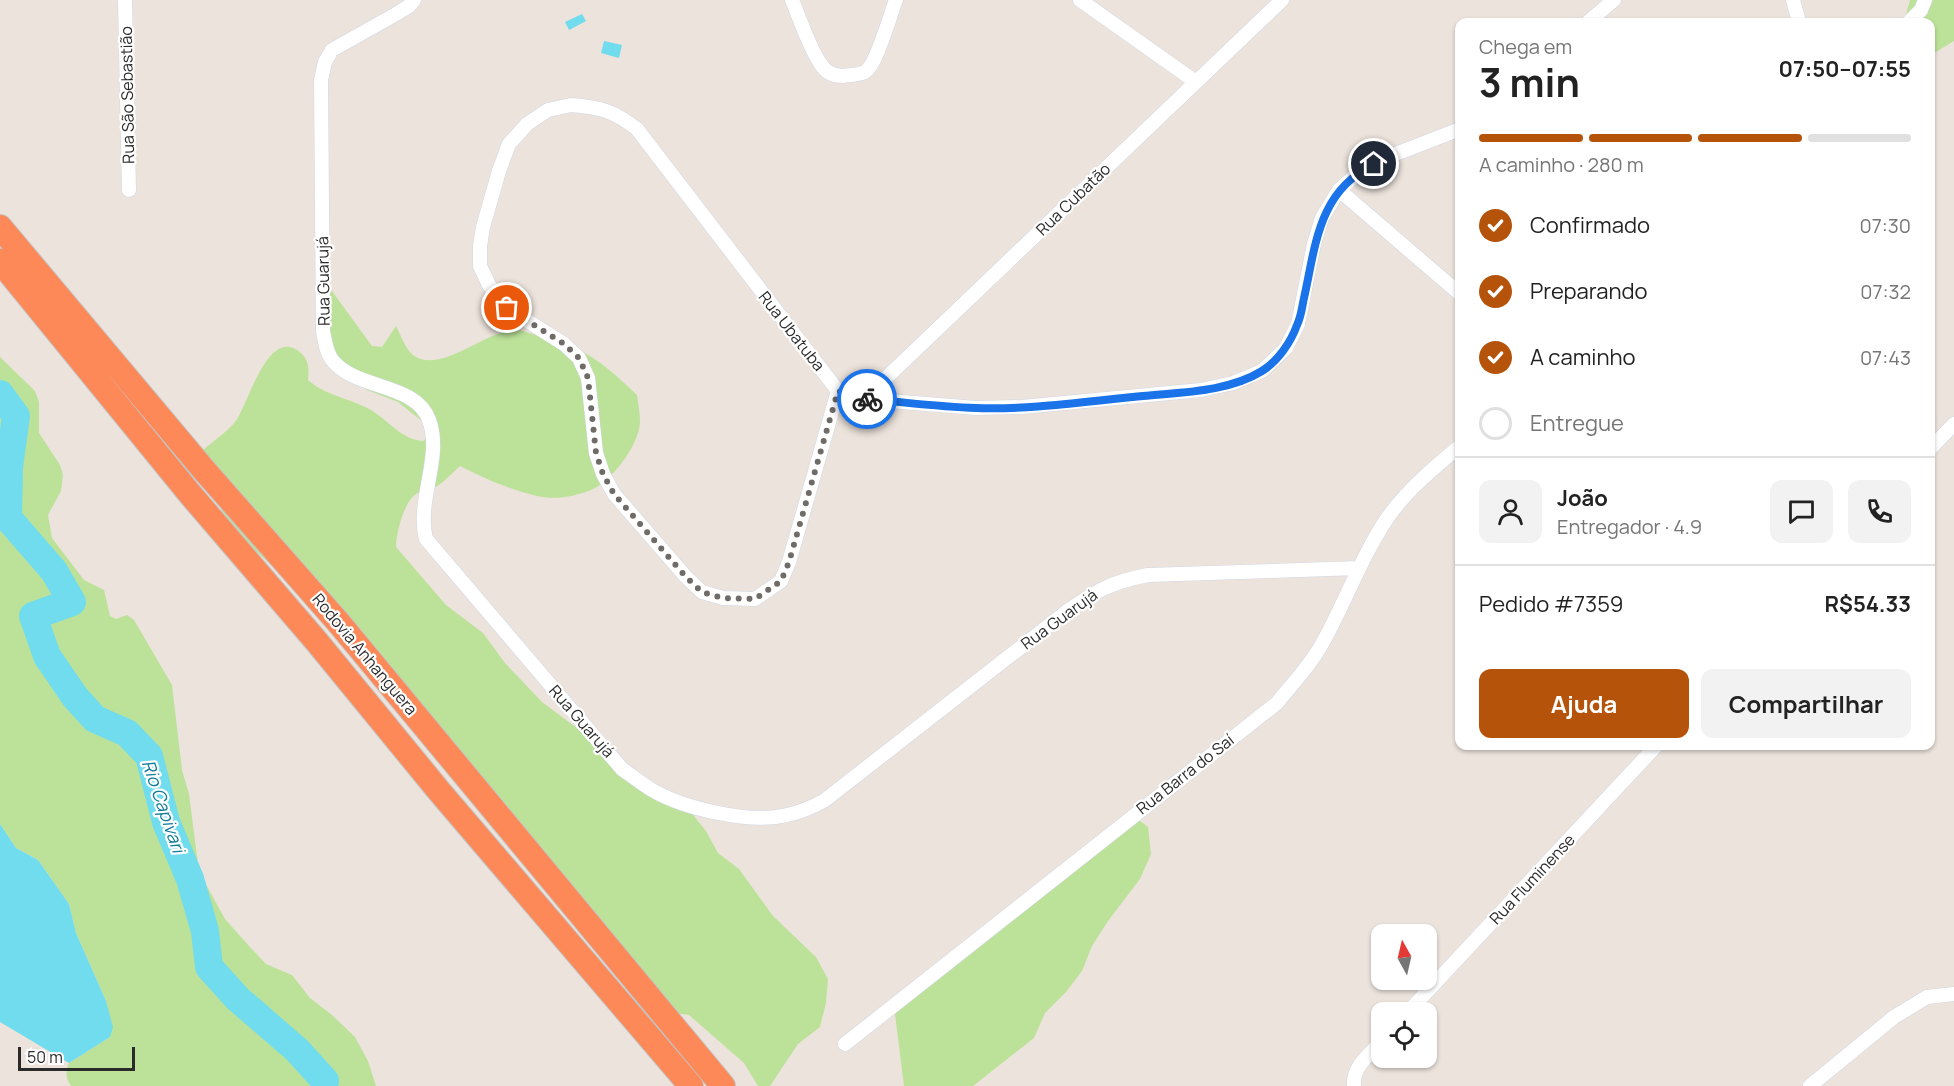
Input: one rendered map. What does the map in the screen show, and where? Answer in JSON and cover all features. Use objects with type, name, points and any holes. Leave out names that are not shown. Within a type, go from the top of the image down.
[{"type":"highway","name":"Rodovia Anhanguera","points":[[0,227],[204,470],[346,630],[723,1086]]},
{"type":"highway","name":"Rodovia Anhanguera","points":[[0,261],[190,494],[691,1086]]},
{"type":"street","name":"Rua São Sebastião","points":[[125,0],[129,190]]},
{"type":"street","name":"Rua Guarujá","points":[[414,0],[396,14],[332,50],[325,62],[321,92],[323,331],[326,346],[332,360],[345,372],[411,398],[422,406],[429,420],[432,435],[432,456],[423,519],[426,539],[622,769],[652,790],[686,805],[758,818],[785,816],[806,810],[825,800],[1066,612],[1094,592],[1119,581],[1148,575],[1359,568]]},
{"type":"street","points":[[792,0],[819,63],[830,74],[837,76],[858,74],[870,67],[877,54],[896,0]]},
{"type":"street","points":[[1080,0],[1196,82]]},
{"type":"street","name":"Rua Cubatão","points":[[864,399],[1282,0]]},
{"type":"street","points":[[1593,18],[1614,0]]},
{"type":"street","points":[[1793,0],[1798,18]]},
{"type":"street","points":[[1913,18],[1921,10],[1925,0]]},
{"type":"street","name":"Rua Ubatuba","points":[[571,105],[597,107],[621,116],[637,129],[838,391],[789,562],[781,581],[755,599],[723,598],[702,592],[686,577],[614,494],[603,474],[596,453],[588,378],[579,358],[564,344],[507,308],[489,285],[480,266],[483,227],[509,144],[528,124],[548,110],[571,105]]},
{"type":"street","points":[[838,391],[864,399],[976,408],[1022,407],[1201,390],[1233,383],[1262,371],[1286,348],[1298,324],[1314,244],[1322,218],[1339,190],[1359,172],[1388,157],[1455,131]]},
{"type":"street","points":[[1339,190],[1455,290]]},
{"type":"street","points":[[1935,444],[1954,424]]},
{"type":"street","name":"Rua Barra do Saí","points":[[845,1044],[1276,703],[1321,646],[1359,568],[1389,516],[1426,474],[1455,450]]},
{"type":"street","name":"Rua Fluminense","points":[[1417,1002],[1652,750]]},
{"type":"street","points":[[1810,1086],[1894,1017],[1927,997],[1954,993]]},
{"type":"street","points":[[1354,1086],[1353,1080],[1358,1066],[1371,1052]]},
{"type":"green space","points":[[1910,0],[1954,0],[1954,41],[1935,53],[1935,18],[1905,18]]},
{"type":"green space","points":[[329,287],[372,346],[382,347],[396,326],[409,351],[420,359],[432,360],[446,357],[505,332],[517,330],[584,352],[605,366],[637,395],[640,422],[635,441],[615,471],[599,485],[571,496],[544,497],[508,487],[460,466],[437,486],[419,492],[412,498],[401,518],[396,547],[446,605],[483,633],[505,663],[542,702],[589,737],[618,767],[689,810],[706,831],[718,853],[739,869],[773,916],[816,957],[828,979],[826,1003],[820,1027],[798,1044],[770,1086],[758,1086],[744,1063],[689,1015],[675,1013],[289,581],[230,528],[222,518],[219,484],[205,466],[203,450],[235,422],[261,370],[269,357],[279,349],[290,347],[302,354],[308,366],[308,380],[322,390],[371,410],[415,440],[423,441],[430,435],[428,426],[398,402],[367,390],[344,375],[326,339]]},
{"type":"green space","points":[[0,357],[35,391],[39,402],[39,433],[60,465],[63,475],[61,491],[48,515],[52,538],[84,580],[104,590],[110,616],[116,619],[127,615],[134,620],[172,685],[182,770],[189,794],[199,872],[225,919],[266,964],[292,975],[310,998],[355,1037],[368,1061],[376,1086],[71,1086],[69,1083],[67,1072],[69,1063],[110,1037],[106,1001],[76,933],[69,904],[38,860],[16,848],[0,824]]},
{"type":"green space","points":[[1127,811],[1148,827],[1151,854],[1140,879],[1092,946],[1082,971],[1066,992],[1045,1013],[1034,1038],[973,1086],[904,1086],[894,1006],[1127,815]]},
{"type":"water","points":[[582,14],[586,21],[569,30],[565,22]]},
{"type":"water","points":[[604,41],[622,45],[619,58],[601,53]]},
{"type":"water","points":[[0,824],[16,848],[38,860],[69,904],[76,933],[106,1001],[113,1027],[110,1037],[69,1063],[0,1022]]},
{"type":"waterway","name":"Rio Capivari","points":[[0,394],[16,416],[9,467],[8,518],[54,571],[72,602],[33,616],[47,656],[75,697],[95,719],[127,733],[149,756],[166,822],[190,879],[205,931],[209,967],[238,999],[297,1050],[325,1081],[324,1086]]},
{"type":"way so far","points":[[507,308],[564,344],[579,358],[588,378],[596,453],[603,474],[614,494],[686,577],[702,592],[723,598],[755,599],[781,581],[789,562],[838,391],[867,399]]},
{"type":"route","points":[[867,399],[976,408],[1022,407],[1201,390],[1233,383],[1262,371],[1286,348],[1298,324],[1314,244],[1322,218],[1339,190],[1359,172],[1374,164]]}]
